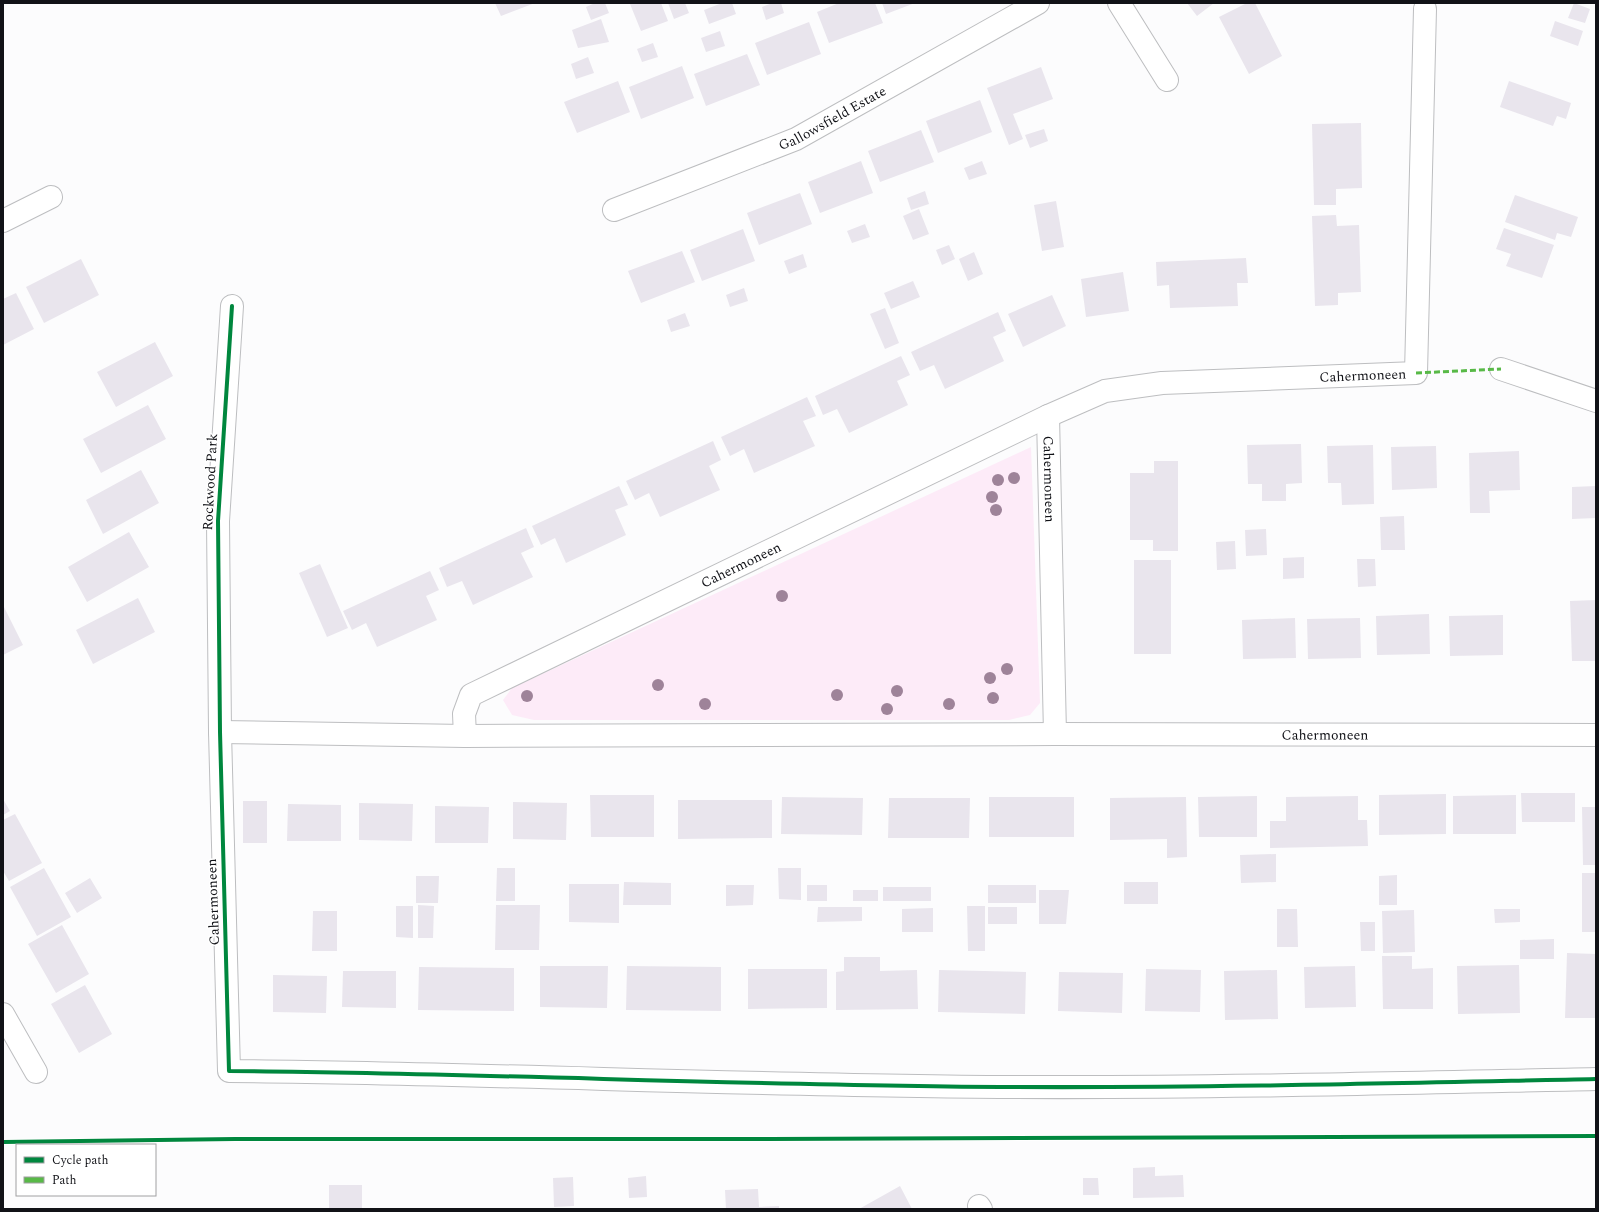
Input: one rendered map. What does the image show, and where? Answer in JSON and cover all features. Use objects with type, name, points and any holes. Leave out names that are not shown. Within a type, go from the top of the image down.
[{"type":"street","name":"Gallowsfield Estate","points":[[614,210],[796,139],[1038,3]]},
{"type":"street","points":[[1119,3],[1167,80]]},
{"type":"street","name":"Cahermoneen","points":[[465,736],[464,714],[471,695],[1048,416],[1105,391],[1162,383],[1416,373],[1425,9]]},
{"type":"street","points":[[3,221],[51,197]]},
{"type":"street","name":"Rockwood Park","points":[[220,732],[218,521],[232,306]]},
{"type":"street","points":[[1501,369],[1596,401]]},
{"type":"street","name":"Cahermoneen","points":[[1048,416],[1055,734]]},
{"type":"street","name":"Cahermoneen","points":[[1596,735],[1055,734],[465,736],[220,732],[229,1071],[330,1072],[751,1084],[1014,1087],[1279,1085],[1596,1079]]},
{"type":"street","points":[[3,1014],[36,1072]]},
{"type":"shaded area","points":[[1031,447],[1040,703],[1030,715],[1009,720],[534,720],[512,715],[503,700],[512,688]]},
{"type":"building","points":[[495,3],[535,3],[501,16]]},
{"type":"building","points":[[595,3],[605,3],[609,13],[591,20],[586,7]]},
{"type":"building","points":[[661,3],[668,21],[641,31],[630,4]]},
{"type":"building","points":[[668,3],[685,3],[689,13],[674,19]]},
{"type":"building","points":[[722,3],[732,3],[736,14],[709,24],[704,10]]},
{"type":"building","points":[[772,3],[781,3],[784,13],[766,20],[762,7]]},
{"type":"building","points":[[839,3],[875,3],[883,23],[829,43],[817,12]]},
{"type":"building","points":[[882,3],[915,3],[886,14]]},
{"type":"building","points":[[1187,3],[1214,3],[1197,16]]},
{"type":"building","points":[[1247,3],[1255,3],[1282,56],[1249,74],[1219,17]]},
{"type":"building","points":[[1574,3],[1590,9],[1585,23],[1568,18]]},
{"type":"building","points":[[601,19],[609,42],[578,48],[572,30]]},
{"type":"building","points":[[1555,21],[1583,31],[1578,46],[1550,36]]},
{"type":"building","points":[[809,22],[821,54],[767,75],[755,43]]},
{"type":"building","points":[[720,31],[725,46],[706,52],[701,38]]},
{"type":"building","points":[[653,43],[658,57],[642,62],[637,49]]},
{"type":"building","points":[[747,54],[760,85],[706,106],[694,74]]},
{"type":"building","points":[[588,57],[594,73],[576,79],[571,64]]},
{"type":"building","points":[[682,66],[694,98],[641,119],[629,87]]},
{"type":"building","points":[[1041,67],[1053,99],[1013,114],[1023,139],[1009,145],[987,88]]},
{"type":"building","points":[[618,81],[630,112],[577,133],[564,102]]},
{"type":"building","points":[[1509,81],[1571,103],[1566,119],[1557,116],[1553,126],[1500,107]]},
{"type":"building","points":[[980,100],[992,132],[938,153],[926,121]]},
{"type":"building","points":[[1361,123],[1362,188],[1336,189],[1336,205],[1314,205],[1312,124]]},
{"type":"building","points":[[1044,129],[1048,141],[1030,148],[1025,135]]},
{"type":"building","points":[[921,130],[934,162],[880,182],[868,151]]},
{"type":"building","points":[[861,161],[873,193],[820,213],[808,182]]},
{"type":"building","points":[[982,161],[987,174],[969,180],[964,168]]},
{"type":"building","points":[[925,191],[929,204],[911,210],[907,198]]},
{"type":"building","points":[[800,193],[812,224],[759,245],[747,213]]},
{"type":"building","points":[[1515,195],[1578,217],[1571,237],[1557,233],[1555,240],[1505,222]]},
{"type":"building","points":[[1056,201],[1064,247],[1042,251],[1034,205]]},
{"type":"building","points":[[919,209],[929,234],[913,240],[903,216]]},
{"type":"building","points":[[1336,215],[1337,226],[1359,225],[1361,292],[1338,293],[1338,305],[1315,306],[1312,216]]},
{"type":"building","points":[[865,224],[870,237],[852,243],[847,231]]},
{"type":"building","points":[[1504,228],[1554,245],[1542,278],[1506,266],[1511,254],[1496,249]]},
{"type":"building","points":[[743,229],[755,261],[702,281],[690,250]]},
{"type":"building","points":[[949,245],[955,259],[942,265],[936,250]]},
{"type":"building","points":[[682,251],[695,282],[641,303],[628,271]]},
{"type":"building","points":[[974,252],[983,274],[968,281],[959,259]]},
{"type":"building","points":[[803,254],[807,267],[789,274],[784,261]]},
{"type":"building","points":[[1246,258],[1248,283],[1237,283],[1238,306],[1170,308],[1169,285],[1157,286],[1156,262]]},
{"type":"building","points":[[81,259],[99,295],[44,323],[26,287]]},
{"type":"building","points":[[1123,272],[1129,311],[1086,317],[1081,279]]},
{"type":"building","points":[[913,281],[920,297],[891,309],[884,293]]},
{"type":"building","points":[[744,288],[748,301],[730,307],[726,295]]},
{"type":"building","points":[[16,293],[34,329],[3,345],[3,299]]},
{"type":"building","points":[[1052,295],[1066,326],[1023,347],[1008,314]]},
{"type":"building","points":[[885,308],[899,343],[885,349],[870,314]]},
{"type":"building","points":[[998,312],[1006,331],[993,337],[1004,361],[945,389],[934,365],[920,371],[911,352]]},
{"type":"building","points":[[685,313],[690,326],[671,332],[667,320]]},
{"type":"building","points":[[155,342],[173,376],[116,407],[97,372]]},
{"type":"building","points":[[901,356],[910,375],[897,381],[908,405],[849,433],[837,409],[823,415],[815,396]]},
{"type":"building","points":[[807,397],[816,416],[803,421],[815,446],[754,473],[744,449],[730,456],[721,437]]},
{"type":"building","points":[[148,405],[166,439],[101,473],[83,439]]},
{"type":"building","points":[[713,441],[721,460],[709,466],[720,490],[660,517],[649,493],[635,500],[626,481]]},
{"type":"building","points":[[1301,444],[1302,483],[1286,484],[1286,501],[1262,501],[1262,484],[1248,484],[1247,445]]},
{"type":"building","points":[[1373,445],[1374,504],[1342,505],[1341,483],[1328,483],[1327,446]]},
{"type":"building","points":[[1436,446],[1437,488],[1392,490],[1391,447]]},
{"type":"building","points":[[1519,451],[1520,490],[1489,491],[1490,513],[1470,513],[1469,453]]},
{"type":"building","points":[[1154,461],[1178,461],[1178,551],[1153,551],[1153,540],[1130,540],[1130,473],[1154,473]]},
{"type":"building","points":[[141,470],[159,503],[103,534],[86,500]]},
{"type":"building","points":[[619,486],[628,505],[615,510],[626,535],[566,563],[555,538],[541,545],[532,526]]},
{"type":"building","points":[[1596,486],[1596,518],[1572,519],[1572,487]]},
{"type":"building","points":[[1404,516],[1405,550],[1381,550],[1380,517]]},
{"type":"building","points":[[526,528],[534,547],[521,553],[533,577],[473,605],[462,581],[447,587],[439,568]]},
{"type":"building","points":[[1266,529],[1267,555],[1246,556],[1245,530]]},
{"type":"building","points":[[129,532],[149,567],[87,602],[68,567]]},
{"type":"building","points":[[1235,541],[1236,569],[1217,570],[1216,542]]},
{"type":"building","points":[[1304,557],[1304,578],[1283,579],[1283,558]]},
{"type":"building","points":[[1357,559],[1375,559],[1376,586],[1358,587]]},
{"type":"building","points":[[1134,560],[1171,560],[1171,654],[1134,654]]},
{"type":"building","points":[[320,564],[348,628],[327,637],[299,573]]},
{"type":"building","points":[[430,571],[439,590],[426,596],[437,620],[377,647],[366,623],[352,630],[343,611]]},
{"type":"building","points":[[138,598],[155,632],[93,664],[76,630]]},
{"type":"building","points":[[1596,600],[1596,661],[1572,661],[1570,601]]},
{"type":"building","points":[[3,605],[23,645],[3,655]]},
{"type":"building","points":[[1429,614],[1430,654],[1377,655],[1376,616]]},
{"type":"building","points":[[1503,615],[1503,655],[1450,656],[1449,616]]},
{"type":"building","points":[[1295,618],[1296,658],[1243,659],[1242,620]]},
{"type":"building","points":[[1360,618],[1361,658],[1308,659],[1307,619]]},
{"type":"building","points":[[1521,793],[1575,793],[1575,822],[1522,822]]},
{"type":"building","points":[[1446,794],[1446,834],[1379,835],[1379,795]]},
{"type":"building","points":[[590,795],[654,795],[654,837],[591,837]]},
{"type":"building","points":[[1516,795],[1516,834],[1453,834],[1453,796]]},
{"type":"building","points":[[1257,796],[1257,837],[1199,837],[1198,797]]},
{"type":"building","points":[[1358,796],[1358,820],[1367,820],[1368,846],[1270,848],[1270,821],[1286,821],[1286,797]]},
{"type":"building","points":[[782,797],[863,798],[862,835],[781,834]]},
{"type":"building","points":[[989,797],[1074,797],[1074,837],[989,837]]},
{"type":"building","points":[[1186,797],[1187,857],[1167,858],[1167,839],[1110,840],[1110,798]]},
{"type":"building","points":[[889,798],[970,798],[969,838],[888,838]]},
{"type":"building","points":[[3,799],[10,811],[3,815]]},
{"type":"building","points":[[678,800],[772,800],[772,838],[678,839]]},
{"type":"building","points":[[243,801],[267,801],[267,843],[243,843]]},
{"type":"building","points":[[513,802],[567,803],[566,840],[513,839]]},
{"type":"building","points":[[359,803],[413,804],[412,841],[359,840]]},
{"type":"building","points":[[288,804],[341,805],[341,841],[287,841]]},
{"type":"building","points":[[435,806],[489,807],[488,843],[435,843]]},
{"type":"building","points":[[1582,807],[1596,807],[1596,865],[1583,865]]},
{"type":"building","points":[[15,814],[42,863],[9,881],[3,871],[3,820]]},
{"type":"building","points":[[1276,854],[1276,882],[1241,883],[1240,855]]},
{"type":"building","points":[[44,868],[71,917],[37,936],[10,887]]},
{"type":"building","points":[[497,868],[515,868],[515,901],[496,901]]},
{"type":"building","points":[[778,868],[801,868],[801,900],[779,899]]},
{"type":"building","points":[[1582,873],[1596,873],[1596,932],[1582,932]]},
{"type":"building","points":[[1397,875],[1397,905],[1379,905],[1379,876]]},
{"type":"building","points":[[416,876],[439,876],[438,903],[416,903]]},
{"type":"building","points":[[90,878],[102,898],[77,913],[65,893]]},
{"type":"building","points":[[624,882],[671,883],[671,905],[623,905]]},
{"type":"building","points":[[1124,882],[1158,882],[1158,904],[1124,904]]},
{"type":"building","points":[[569,884],[619,884],[619,923],[569,922]]},
{"type":"building","points":[[726,885],[754,885],[753,905],[726,906]]},
{"type":"building","points":[[807,885],[827,885],[827,901],[807,901]]},
{"type":"building","points":[[988,885],[1036,885],[1036,903],[988,903]]},
{"type":"building","points":[[883,887],[931,887],[931,901],[883,901]]},
{"type":"building","points":[[853,890],[878,890],[878,901],[853,901]]},
{"type":"building","points":[[1039,890],[1069,890],[1066,924],[1039,924]]},
{"type":"building","points":[[418,905],[434,906],[433,938],[418,938]]},
{"type":"building","points":[[496,905],[540,905],[539,950],[495,950]]},
{"type":"building","points":[[396,906],[413,906],[413,938],[396,937]]},
{"type":"building","points":[[967,906],[985,906],[985,951],[968,951]]},
{"type":"building","points":[[818,907],[862,907],[862,921],[817,922]]},
{"type":"building","points":[[988,907],[1017,907],[1017,924],[988,924]]},
{"type":"building","points":[[933,908],[933,932],[902,932],[902,909]]},
{"type":"building","points":[[1277,909],[1297,909],[1298,947],[1277,947]]},
{"type":"building","points":[[1494,909],[1520,909],[1520,922],[1495,923]]},
{"type":"building","points":[[1414,910],[1415,952],[1383,953],[1382,911]]},
{"type":"building","points":[[313,911],[337,911],[337,951],[312,951]]},
{"type":"building","points":[[1360,922],[1375,922],[1375,951],[1361,951]]},
{"type":"building","points":[[62,925],[89,974],[56,993],[28,944]]},
{"type":"building","points":[[1554,939],[1554,959],[1520,959],[1520,940]]},
{"type":"building","points":[[1567,953],[1596,954],[1596,1018],[1565,1018]]},
{"type":"building","points":[[1382,956],[1412,956],[1412,969],[1433,968],[1433,1009],[1383,1009]]},
{"type":"building","points":[[844,957],[880,957],[880,971],[917,970],[918,1009],[836,1010],[836,972],[844,971]]},
{"type":"building","points":[[1519,965],[1520,1013],[1458,1014],[1457,966]]},
{"type":"building","points":[[540,966],[608,966],[607,1008],[540,1007]]},
{"type":"building","points":[[627,966],[721,967],[721,1011],[626,1010]]},
{"type":"building","points":[[1355,966],[1356,1007],[1305,1008],[1304,967]]},
{"type":"building","points":[[419,967],[514,968],[514,1011],[418,1010]]},
{"type":"building","points":[[748,969],[827,969],[827,1008],[748,1009]]},
{"type":"building","points":[[1146,969],[1201,970],[1200,1012],[1145,1011]]},
{"type":"building","points":[[939,970],[1026,972],[1025,1014],[938,1012]]},
{"type":"building","points":[[1277,970],[1278,1019],[1225,1020],[1224,971]]},
{"type":"building","points":[[343,971],[396,971],[396,1008],[342,1007]]},
{"type":"building","points":[[1059,972],[1123,973],[1122,1013],[1058,1011]]},
{"type":"building","points":[[273,975],[327,976],[326,1013],[273,1012]]},
{"type":"building","points":[[85,985],[112,1034],[79,1053],[51,1004]]},
{"type":"building","points":[[1155,1167],[1155,1176],[1183,1175],[1184,1197],[1133,1198],[1133,1168]]},
{"type":"building","points":[[646,1176],[647,1197],[629,1198],[628,1178]]},
{"type":"building","points":[[573,1177],[574,1206],[554,1207],[553,1178]]},
{"type":"building","points":[[1083,1178],[1098,1178],[1099,1195],[1083,1195]]},
{"type":"building","points":[[329,1185],[362,1185],[362,1209],[329,1209]]},
{"type":"building","points":[[900,1186],[912,1209],[859,1209]]},
{"type":"building","points":[[758,1189],[759,1207],[779,1206],[779,1209],[726,1209],[725,1190]]},
{"type":"marked path","points":[[1416,373],[1501,369]]},
{"type":"cycle path","points":[[232,306],[218,521],[220,732],[229,1071],[1012,1087],[1231,1086],[1596,1079]]},
{"type":"cycle path","points":[[3,1142],[235,1139],[1596,1136]]}]
